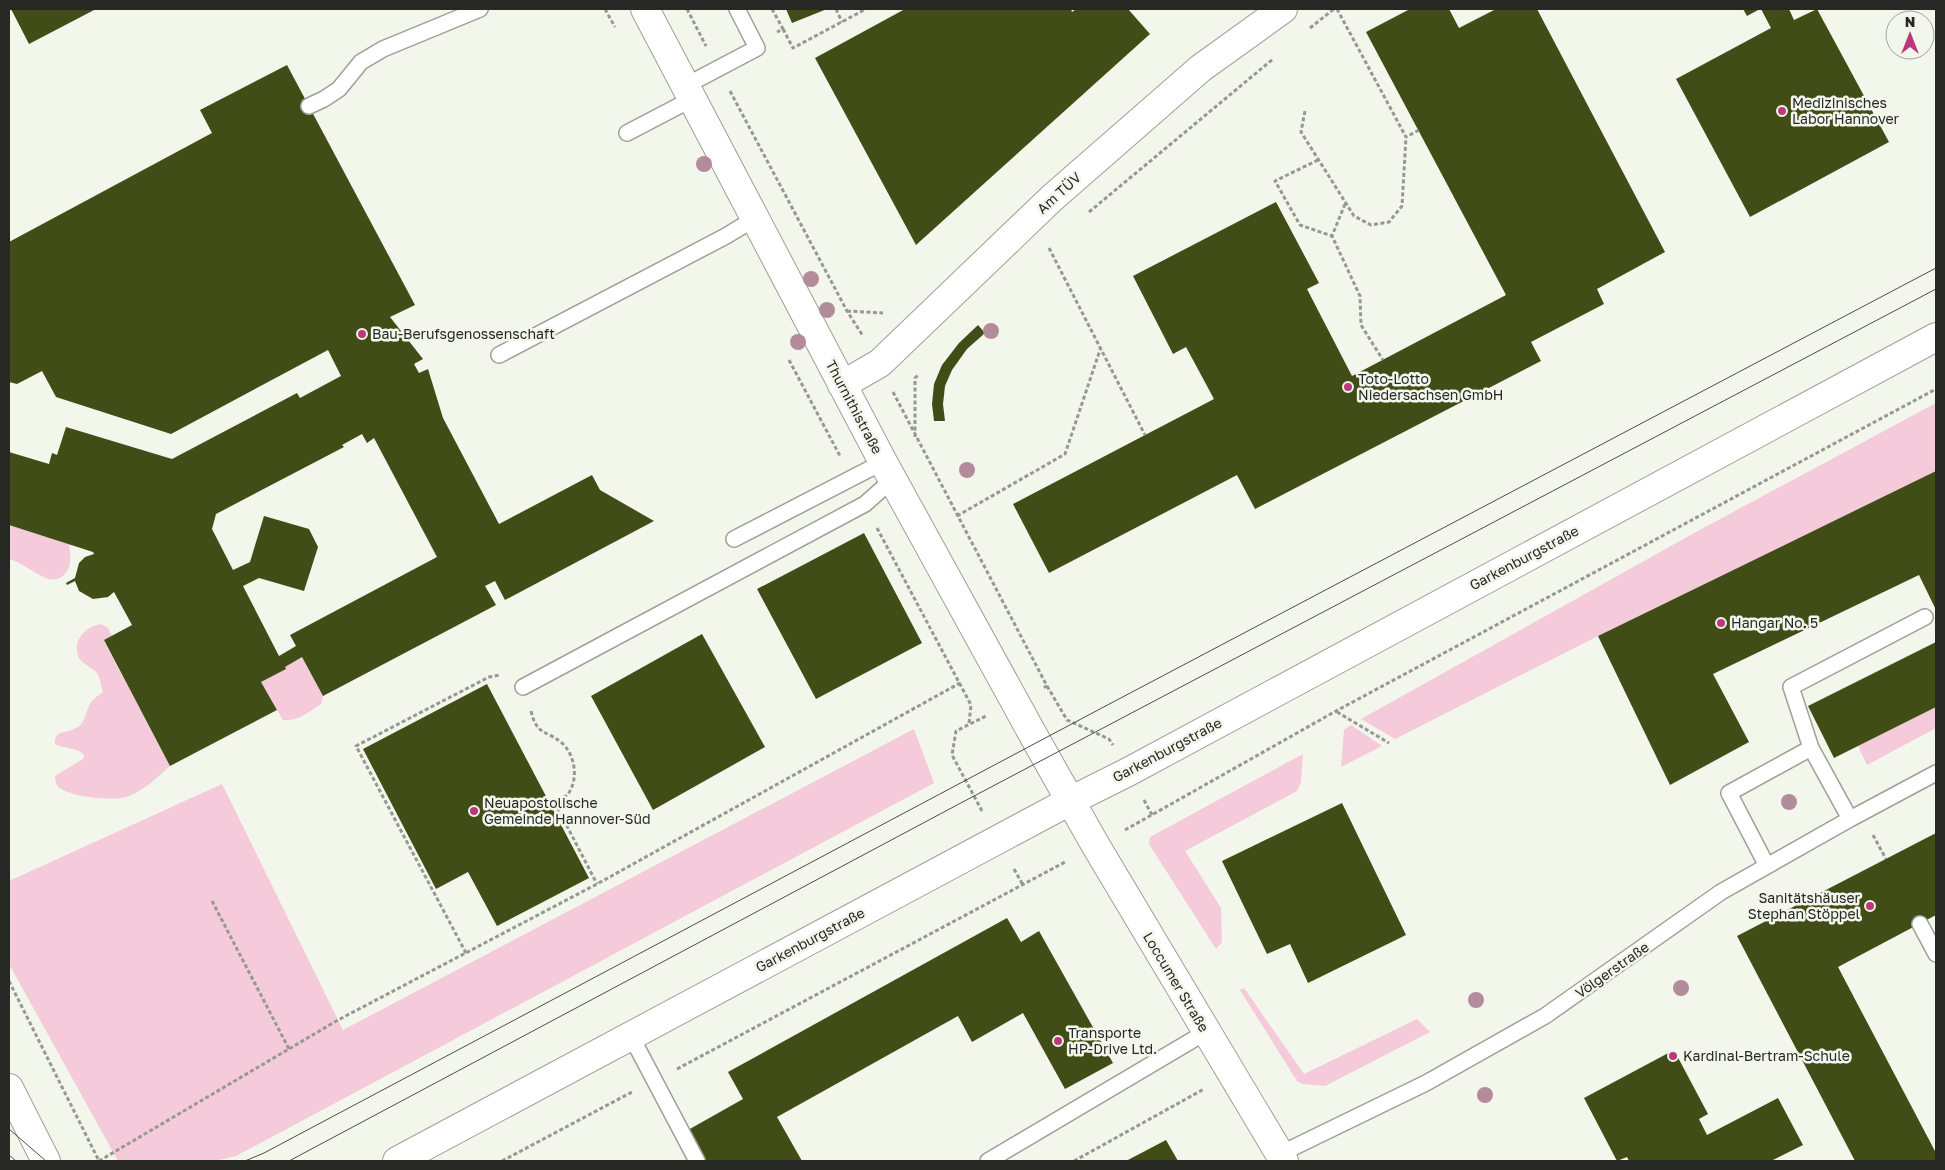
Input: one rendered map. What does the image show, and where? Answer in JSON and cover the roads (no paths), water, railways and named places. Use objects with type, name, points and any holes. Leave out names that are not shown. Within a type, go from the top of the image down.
[{"type":"street","name":"Thurnithistraße","points":[[645,9],[888,471],[1070,801]]},
{"type":"street","name":"Am TÜV","points":[[842,385],[880,362],[1052,198],[1202,68],[1283,9]]},
{"type":"street","name":"Garkenburgstraße","points":[[397,1161],[1070,801],[1128,772],[1936,337]]},
{"type":"street","name":"Loccumer Straße","points":[[1070,801],[1282,1157]]},
{"type":"street","points":[[9,1088],[46,1161]]},
{"type":"lane","points":[[309,106],[339,89],[361,62],[383,49],[480,9]]},
{"type":"lane","points":[[627,133],[757,48],[737,9]]},
{"type":"lane","points":[[499,355],[726,236],[754,219]]},
{"type":"lane","points":[[734,539],[888,471]]},
{"type":"lane","points":[[523,687],[865,504],[888,471]]},
{"type":"lane","points":[[1850,818],[1811,748],[1791,687],[1924,617]]},
{"type":"lane","points":[[1767,866],[1729,793],[1811,748]]},
{"type":"lane","name":"Völgerstraße","points":[[1282,1157],[1426,1083],[1545,1016],[1722,892],[1850,818],[1936,773]]},
{"type":"lane","points":[[1920,924],[1936,954]]},
{"type":"lane","points":[[988,1161],[1206,1032]]},
{"type":"lane","points":[[631,1036],[697,1161]]},
{"type":"tram line","points":[[245,1161],[264,1153],[1936,268]]},
{"type":"tram line","points":[[289,1161],[957,805],[1936,289]]},
{"type":"tram line","points":[[9,1129],[46,1161]]},
{"type":"tram line","points":[[9,1155],[16,1161]]},
{"type":"place","name":"Medizinisches Labor Hannover","points":[[1782,111]]},
{"type":"place","name":"Bau-Berufsgenossenschaft","points":[[362,334]]},
{"type":"place","name":"Toto-Lotto Niedersachsen GmbH","points":[[1348,387]]},
{"type":"place","name":"Hangar No. 5","points":[[1721,623]]},
{"type":"place","name":"Neuapostolische Gemeinde Hannover-Süd","points":[[474,811]]},
{"type":"place","name":"Sanitätshäuser Stephan Stöppel","points":[[1870,906]]},
{"type":"place","name":"Transporte HP-Drive Ltd.","points":[[1058,1041]]},
{"type":"place","name":"Kardinal-Bertram-Schule","points":[[1673,1056]]}]
